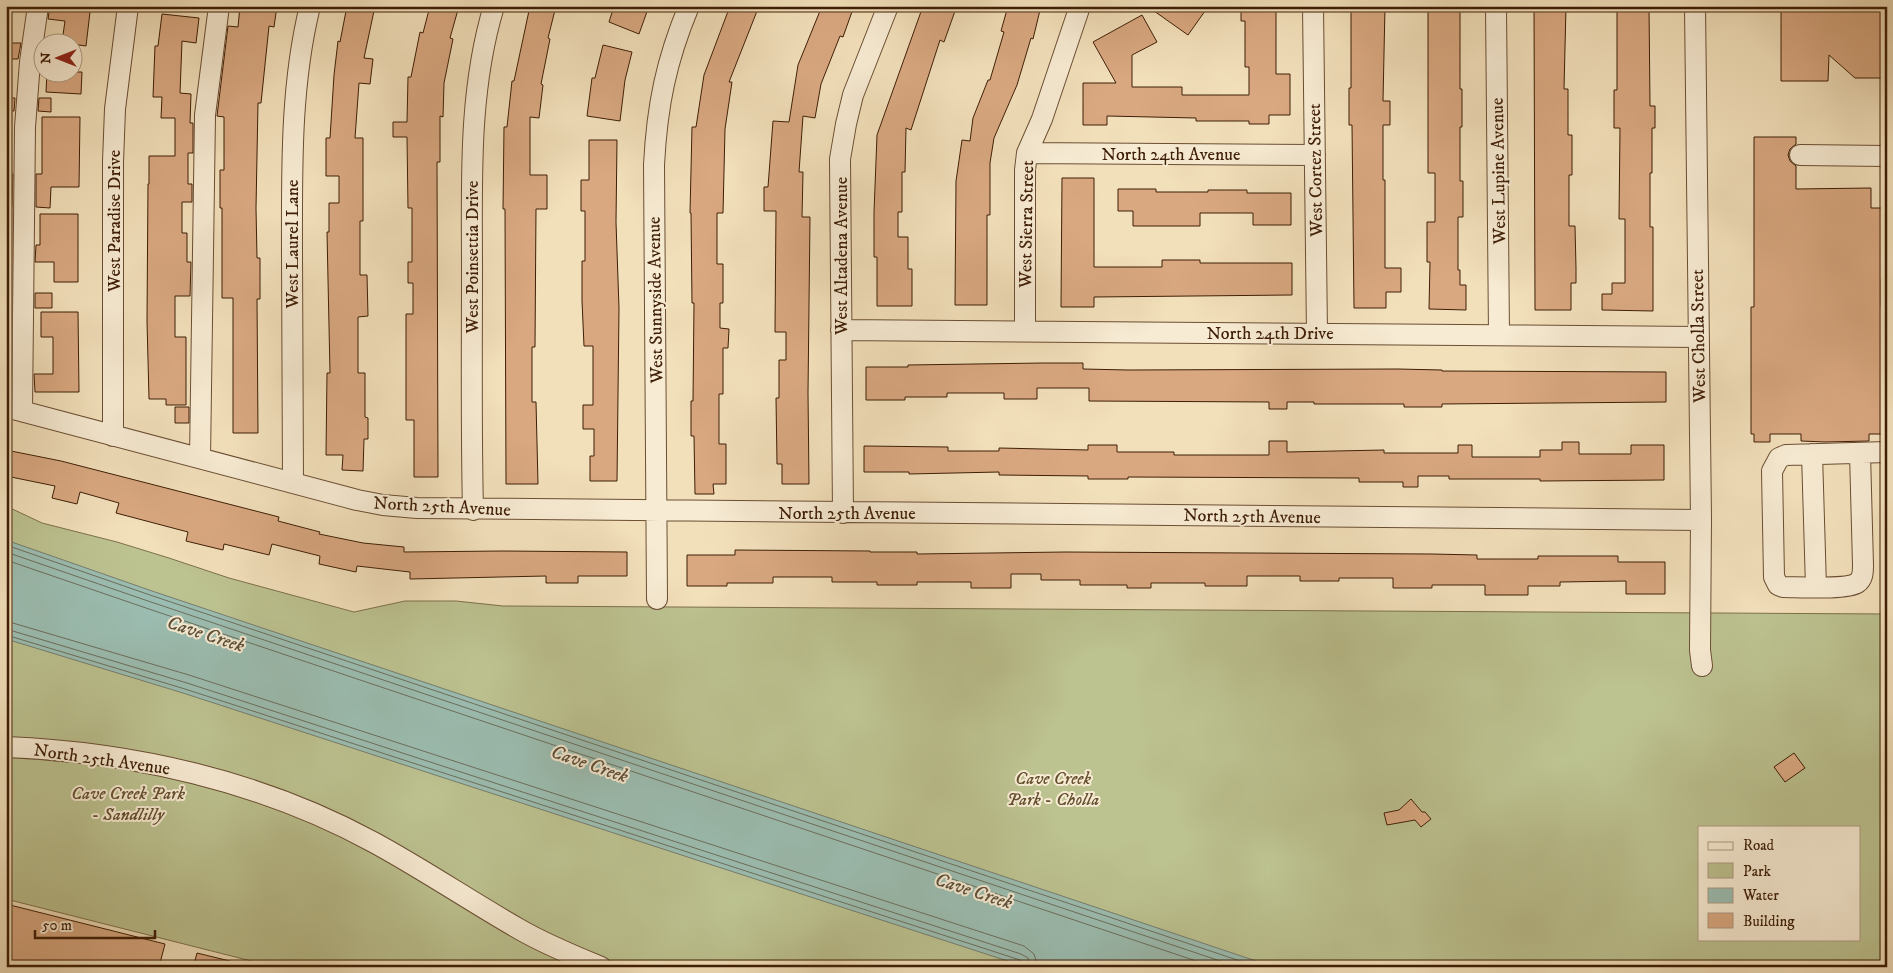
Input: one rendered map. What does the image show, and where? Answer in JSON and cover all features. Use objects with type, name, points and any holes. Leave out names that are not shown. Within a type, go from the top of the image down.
[{"type":"street","points":[[14,409],[24,128],[30,62],[38,6]]},
{"type":"street","name":"West Paradise Drive","points":[[113,436],[113,162],[115,109],[128,6]]},
{"type":"street","points":[[200,458],[205,115],[219,6]]},
{"type":"street","name":"West Laurel Lane","points":[[293,482],[292,168],[294,115],[310,6]]},
{"type":"street","name":"West Poinsettia Drive","points":[[473,510],[472,158],[478,76],[494,6]]},
{"type":"street","name":"West Sunnyside Avenue","points":[[657,599],[654,165],[656,127],[662,87],[674,40],[689,6]]},
{"type":"street","name":"West Altadena Avenue","points":[[843,513],[840,159],[853,94],[888,6]]},
{"type":"street","name":"West Sierra Street","points":[[1025,331],[1025,170],[1027,153],[1042,119],[1080,6]]},
{"type":"street","name":"West Cortez Street","points":[[1313,6],[1317,334]]},
{"type":"street","name":"West Lupine Avenue","points":[[1496,6],[1500,335]]},
{"type":"street","name":"West Cholla Street","points":[[1695,6],[1701,520],[1700,650],[1702,666]]},
{"type":"street","name":"North 24th Avenue","points":[[1027,153],[1315,155]]},
{"type":"street","points":[[1800,155],[1887,156]]},
{"type":"street","name":"North 24th Drive","points":[[842,330],[1698,337]]},
{"type":"street","name":"North 25th Avenue","points":[[14,409],[357,500],[382,505],[417,508],[1701,520]]},
{"type":"street","points":[[1860,453],[1862,576],[1859,582],[1852,585],[1816,587],[1783,587],[1778,585],[1774,577],[1772,471],[1779,458],[1786,455],[1887,452]]},
{"type":"street","points":[[1812,454],[1816,587]]},
{"type":"street","name":"North 25th Avenue","points":[[6,747],[43,748],[136,760],[201,775],[291,804],[371,840],[418,866],[520,930],[602,967]]},
{"type":"green space","name":"Cave Creek Park - Cholla","points":[[6,506],[42,523],[117,542],[229,578],[354,612],[405,601],[456,601],[503,606],[1887,614],[1887,967],[275,967],[6,899]]},
{"type":"water","name":"Cave Creek","points":[[6,540],[152,591],[1274,967],[1026,967],[183,693],[6,639]]},
{"type":"building","points":[[50,6],[63,6],[62,8],[90,12],[86,46],[82,45],[82,32],[63,32],[65,21],[48,19]]},
{"type":"building","points":[[240,6],[277,6],[274,27],[269,26],[261,103],[258,103],[256,208],[257,258],[260,258],[260,299],[257,299],[258,433],[233,433],[233,298],[222,298],[220,170],[224,170],[224,117],[217,116],[228,26],[238,27]]},
{"type":"building","points":[[347,6],[375,6],[364,58],[373,59],[370,84],[359,83],[355,138],[363,138],[363,221],[360,221],[360,275],[367,275],[368,316],[358,317],[358,373],[365,373],[365,417],[368,418],[368,439],[364,439],[363,471],[342,470],[343,455],[326,455],[327,373],[330,373],[327,232],[329,232],[329,203],[339,203],[339,176],[326,176],[326,138],[330,138],[338,41],[340,42]]},
{"type":"building","points":[[430,6],[459,6],[450,38],[453,39],[444,83],[443,117],[440,116],[440,162],[437,162],[438,477],[414,477],[414,420],[406,420],[406,314],[413,314],[413,283],[408,283],[408,262],[412,262],[412,208],[408,208],[407,137],[393,137],[393,122],[407,122],[408,77],[411,77],[420,32],[423,33]]},
{"type":"building","points":[[530,6],[556,6],[548,38],[550,39],[541,84],[543,85],[539,118],[530,117],[530,175],[547,175],[547,209],[536,209],[535,347],[532,347],[532,402],[536,402],[538,484],[506,484],[504,127],[507,127],[512,81],[514,81]]},
{"type":"building","points":[[614,6],[649,6],[639,34],[609,22]]},
{"type":"building","points":[[730,6],[759,6],[729,82],[732,82],[725,129],[723,213],[717,213],[717,264],[723,264],[723,303],[720,303],[720,328],[729,329],[728,348],[723,348],[723,394],[719,394],[719,444],[726,444],[726,484],[713,484],[714,494],[695,494],[694,436],[691,436],[694,303],[692,303],[690,213],[692,127],[696,127],[704,75]]},
{"type":"building","points":[[822,6],[854,6],[843,37],[840,36],[821,84],[815,118],[803,116],[799,172],[803,172],[802,217],[810,217],[809,484],[782,484],[782,464],[777,464],[776,398],[779,398],[779,360],[786,360],[786,332],[775,332],[776,211],[764,211],[764,187],[768,187],[773,121],[789,122],[798,65]]},
{"type":"building","points":[[923,6],[943,6],[955,11],[944,42],[940,40],[911,130],[906,128],[905,172],[902,172],[902,212],[898,212],[898,237],[908,237],[908,269],[912,269],[912,306],[877,306],[877,257],[874,257],[874,212],[877,135]]},
{"type":"building","points":[[1008,6],[1020,9],[1020,6],[1041,6],[1033,39],[1031,38],[1017,85],[994,138],[990,163],[990,215],[987,215],[987,305],[955,305],[956,181],[962,140],[970,141],[973,118],[988,80],[990,80],[1004,32],[1001,31]]},
{"type":"building","points":[[1147,6],[1198,6],[1205,11],[1188,35]]},
{"type":"building","points":[[1241,6],[1276,6],[1276,74],[1290,74],[1290,115],[1269,115],[1269,124],[1249,124],[1249,121],[1196,121],[1196,118],[1107,116],[1107,125],[1083,125],[1083,83],[1116,83],[1093,42],[1142,15],[1157,42],[1132,55],[1132,87],[1182,87],[1182,95],[1249,95],[1249,67],[1245,67],[1245,21],[1241,21]]},
{"type":"building","points":[[1351,6],[1385,6],[1383,101],[1390,101],[1390,125],[1383,125],[1385,268],[1401,268],[1401,292],[1386,292],[1386,308],[1354,308],[1352,125],[1349,125]]},
{"type":"building","points":[[1428,6],[1460,6],[1462,127],[1460,127],[1460,181],[1463,181],[1463,217],[1458,217],[1458,270],[1460,270],[1460,285],[1466,285],[1466,310],[1429,309],[1430,262],[1427,262],[1427,222],[1435,222],[1435,173],[1428,173]]},
{"type":"building","points":[[1534,6],[1566,6],[1564,89],[1568,89],[1568,135],[1572,135],[1572,175],[1569,175],[1569,226],[1575,226],[1576,268],[1576,283],[1571,283],[1571,310],[1535,310]]},
{"type":"building","points":[[1617,6],[1649,6],[1650,106],[1655,106],[1655,128],[1652,128],[1652,173],[1650,173],[1650,227],[1653,227],[1653,311],[1602,310],[1602,294],[1612,294],[1612,283],[1625,283],[1625,219],[1619,219],[1620,128],[1614,128],[1614,90],[1617,90]]},
{"type":"building","points":[[1781,6],[1875,6],[1887,16],[1887,78],[1855,78],[1829,55],[1828,81],[1781,81]]},
{"type":"building","points":[[162,14],[199,18],[196,43],[182,41],[180,93],[191,94],[190,123],[193,123],[193,153],[188,153],[188,184],[192,184],[192,202],[182,202],[182,233],[187,233],[187,262],[191,262],[190,296],[175,296],[175,337],[186,337],[186,405],[166,405],[166,399],[149,399],[147,321],[149,156],[175,156],[175,118],[161,118],[162,97],[153,97],[155,46],[158,46]]},
{"type":"building","points":[[6,43],[21,43],[18,59],[6,59]]},
{"type":"building","points":[[603,45],[632,52],[625,80],[620,121],[587,116],[592,78],[595,78]]},
{"type":"building","points":[[46,82],[82,82],[81,94],[46,92]]},
{"type":"building","points":[[6,98],[15,98],[14,111],[6,111]]},
{"type":"building","points":[[39,98],[51,98],[51,112],[38,111]]},
{"type":"building","points":[[42,117],[80,117],[79,187],[51,187],[50,208],[36,207],[36,174],[42,174]]},
{"type":"building","points":[[1754,137],[1796,137],[1796,144],[1790,149],[1788,155],[1790,161],[1796,166],[1796,189],[1871,188],[1871,208],[1886,208],[1887,279],[1881,279],[1881,307],[1887,307],[1887,434],[1869,434],[1869,441],[1825,442],[1801,441],[1801,434],[1770,434],[1770,442],[1754,442],[1754,434],[1751,434],[1751,307],[1754,307]]},
{"type":"building","points":[[589,140],[617,140],[616,222],[619,308],[617,481],[590,481],[590,456],[594,456],[594,429],[583,429],[583,405],[593,405],[593,346],[584,346],[582,301],[582,261],[585,261],[585,211],[581,211],[581,180],[589,180]]},
{"type":"building","points":[[6,174],[13,174],[12,207],[6,207]]},
{"type":"building","points":[[1062,178],[1094,178],[1094,267],[1162,267],[1162,260],[1200,260],[1200,263],[1292,263],[1292,295],[1094,297],[1094,307],[1061,307]]},
{"type":"building","points":[[1118,189],[1156,189],[1156,192],[1247,190],[1247,193],[1291,193],[1291,225],[1253,225],[1253,213],[1200,213],[1200,226],[1133,226],[1133,211],[1118,211]]},
{"type":"building","points":[[40,214],[78,214],[78,282],[54,282],[54,262],[35,262],[36,245],[40,245]]},
{"type":"building","points":[[6,293],[11,293],[11,308],[6,308]]},
{"type":"building","points":[[35,293],[52,293],[52,308],[35,308]]},
{"type":"building","points":[[41,312],[78,312],[79,392],[35,392],[34,374],[53,374],[53,337],[41,337]]},
{"type":"building","points":[[1083,363],[1083,369],[1128,370],[1398,369],[1442,371],[1666,372],[1666,402],[1442,404],[1442,407],[1404,407],[1404,404],[1314,404],[1314,402],[1287,402],[1287,409],[1269,409],[1269,402],[1089,401],[1089,388],[1037,388],[1037,399],[1004,399],[1004,393],[947,393],[947,397],[905,397],[905,400],[866,400],[866,367]]},
{"type":"building","points":[[6,374],[11,374],[10,386],[6,386]]},
{"type":"building","points":[[175,407],[189,407],[189,423],[175,423]]},
{"type":"building","points":[[1269,441],[1287,441],[1287,452],[1384,450],[1384,453],[1458,453],[1458,445],[1472,445],[1472,457],[1540,457],[1540,450],[1562,450],[1562,442],[1579,442],[1579,454],[1631,454],[1631,445],[1664,445],[1664,480],[1540,481],[1540,479],[1449,479],[1449,476],[1418,476],[1418,487],[1403,487],[1403,482],[1359,482],[1359,478],[1128,477],[1128,479],[1088,479],[1088,476],[999,475],[999,472],[909,474],[909,472],[864,472],[864,446],[948,447],[948,451],[999,451],[999,448],[1088,450],[1088,445],[1117,445],[1117,452],[1174,452],[1174,455],[1269,455]]},
{"type":"building","points":[[6,450],[61,461],[279,517],[278,521],[320,532],[319,534],[363,543],[404,547],[404,552],[627,552],[627,576],[578,576],[578,583],[546,583],[546,576],[410,579],[410,572],[357,566],[356,572],[319,564],[320,556],[272,544],[269,555],[224,544],[223,550],[186,541],[188,532],[116,513],[119,503],[80,492],[77,504],[52,498],[55,486],[6,476]]},
{"type":"building","points":[[735,550],[917,552],[917,554],[1065,552],[1432,554],[1477,555],[1477,559],[1538,559],[1538,556],[1618,556],[1618,562],[1665,562],[1665,594],[1626,594],[1626,581],[1560,582],[1560,586],[1528,586],[1528,595],[1485,595],[1485,585],[1432,585],[1432,588],[1393,588],[1393,578],[1339,578],[1339,581],[1300,581],[1300,576],[1247,576],[1247,586],[1205,586],[1205,583],[1151,583],[1151,588],[1127,588],[1127,585],[1080,585],[1080,580],[1041,580],[1041,574],[1011,574],[1011,588],[971,588],[971,582],[917,582],[917,585],[877,585],[877,582],[832,582],[832,577],[773,577],[773,583],[727,583],[727,586],[687,586],[687,555],[735,555]]},
{"type":"building","points":[[1794,753],[1805,768],[1785,782],[1774,767]]},
{"type":"building","points":[[1411,799],[1431,819],[1421,827],[1415,820],[1387,825],[1384,813],[1399,810]]},
{"type":"building","points":[[6,904],[165,944],[159,967],[6,967]]},
{"type":"building","points":[[197,953],[234,962],[234,967],[203,967],[194,964]]},
{"type":"park label","name":"Cave Creek Park - Sandlilly","points":[[128,803]]}]
